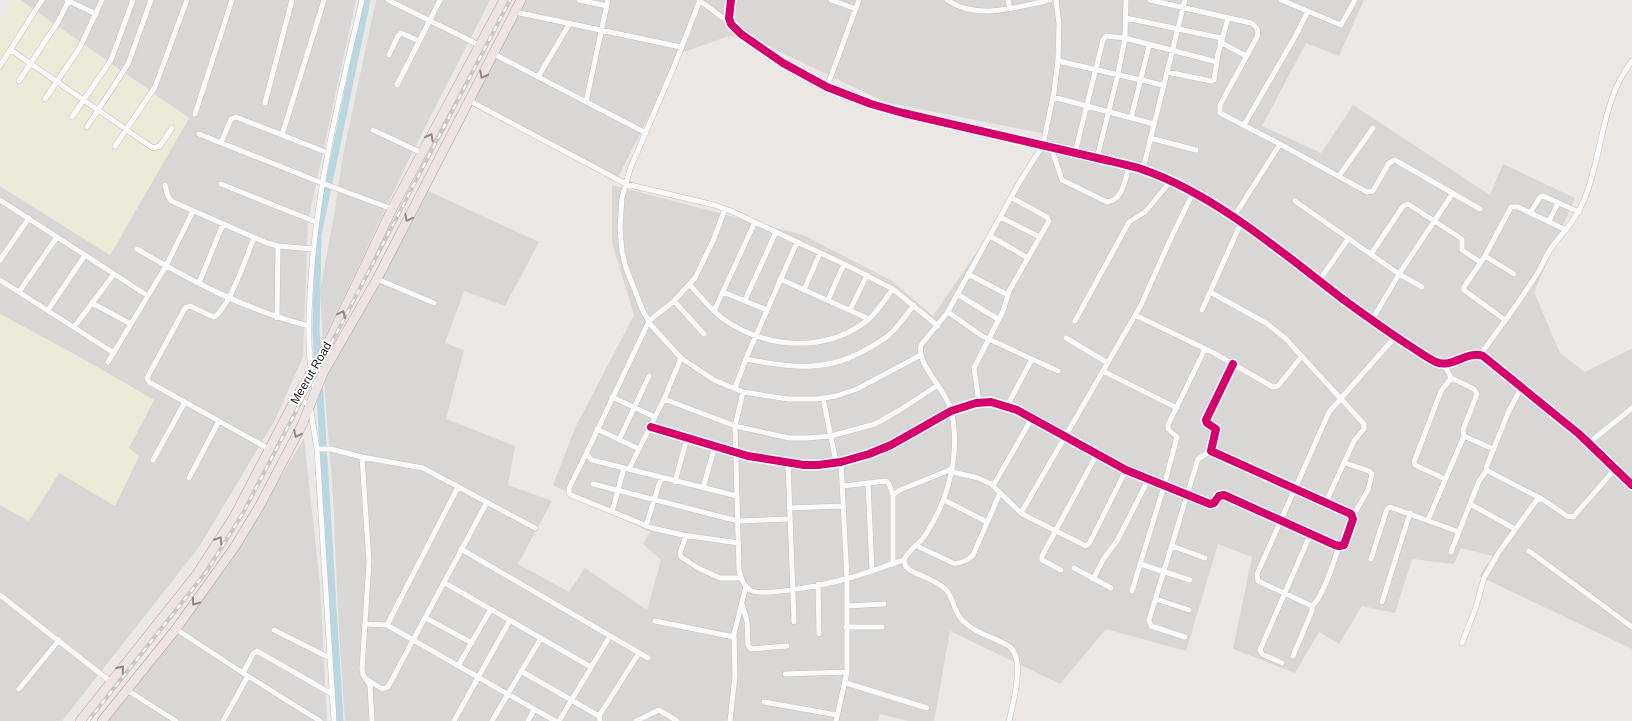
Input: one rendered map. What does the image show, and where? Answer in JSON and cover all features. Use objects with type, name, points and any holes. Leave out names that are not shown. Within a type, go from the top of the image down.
[{"type":"highway","name":"Meerut Road","points":[[80,721],[197,574],[234,517],[296,397],[321,358],[392,209],[504,0]]},
{"type":"highway","name":"Meerut Road","points":[[102,721],[176,629],[234,548],[259,507],[302,425],[322,376],[377,279],[522,0]]},
{"type":"street","points":[[0,66],[42,0]]},
{"type":"street","points":[[19,81],[58,22],[68,0],[96,14]]},
{"type":"street","points":[[45,99],[80,47],[102,0]]},
{"type":"street","points":[[72,117],[114,54],[133,0]]},
{"type":"street","points":[[87,127],[128,64],[151,0]]},
{"type":"street","points":[[115,146],[155,87],[187,0]]},
{"type":"street","points":[[194,114],[232,0]]},
{"type":"street","points":[[265,103],[292,0]]},
{"type":"street","points":[[282,135],[324,0]]},
{"type":"street","points":[[316,389],[312,373],[309,326],[316,222],[328,153],[362,0]]},
{"type":"street","points":[[388,0],[480,45]]},
{"type":"street","points":[[397,85],[440,0]]},
{"type":"street","points":[[579,0],[607,6]]},
{"type":"street","points":[[586,102],[608,0]]},
{"type":"street","points":[[921,355],[857,389],[823,398],[788,399],[743,392],[714,380],[681,358],[649,321],[633,285],[622,252],[620,210],[630,169],[699,0],[742,34],[784,63],[826,87],[871,104],[903,113],[1142,169],[1171,181],[1262,236],[1395,337],[1435,362],[1444,364],[1473,354],[1480,355],[1492,362],[1589,443],[1632,485]]},
{"type":"street","points":[[731,0],[729,18],[731,24]]},
{"type":"street","points":[[831,0],[856,9]]},
{"type":"street","points":[[826,87],[859,0]]},
{"type":"street","points":[[947,0],[952,4],[973,11],[989,12],[1050,0]]},
{"type":"street","points":[[1008,0],[1010,9]]},
{"type":"street","points":[[743,392],[736,426],[736,452],[738,543],[741,578],[746,586],[753,591],[760,592],[791,590],[847,579],[904,560],[931,527],[944,500],[952,470],[955,445],[951,411],[948,402],[921,355],[921,345],[948,312],[1000,217],[1043,145],[1058,61],[1059,24],[1056,0]]},
{"type":"street","points":[[1097,158],[1125,38],[1126,0]]},
{"type":"street","points":[[1150,0],[1251,23],[1258,30],[1257,37],[1219,109],[1220,113],[1369,193],[1373,191],[1388,163],[1395,160],[1480,209]]},
{"type":"street","points":[[1142,169],[1176,29],[1185,0]]},
{"type":"street","points":[[1281,0],[1341,25],[1355,0]]},
{"type":"street","points":[[1244,125],[1308,11]]},
{"type":"street","points":[[515,12],[681,47]]},
{"type":"street","points":[[1126,18],[1221,40],[1246,56]]},
{"type":"street","points":[[1166,72],[1213,81],[1215,79],[1221,40],[1228,18]]},
{"type":"street","points":[[538,77],[570,23]]},
{"type":"street","points":[[389,54],[398,36],[401,34],[419,41]]},
{"type":"street","points":[[1075,153],[1105,37],[1125,38],[1149,46],[1217,62]]},
{"type":"street","points":[[1131,118],[1149,46]]},
{"type":"street","points":[[11,50],[150,146],[157,148],[172,128]]},
{"type":"street","points":[[494,54],[646,133]]},
{"type":"street","points":[[1058,61],[1163,85]]},
{"type":"street","points":[[1480,355],[1536,276],[1548,252],[1578,212],[1591,180],[1615,90],[1623,73],[1632,61]]},
{"type":"street","points":[[1053,97],[1154,124]]},
{"type":"street","points":[[470,101],[626,184],[725,209],[867,275],[893,289],[938,326]]},
{"type":"street","points":[[220,143],[231,119],[236,117],[328,153]]},
{"type":"street","points":[[1339,176],[1373,128]]},
{"type":"street","points":[[373,130],[422,153]]},
{"type":"street","points":[[199,134],[323,184],[392,209]]},
{"type":"street","points":[[1150,138],[1196,150]]},
{"type":"street","points":[[1233,218],[1280,144]]},
{"type":"street","points":[[1051,147],[1062,180],[1107,202],[1117,199],[1129,166]]},
{"type":"street","points":[[1076,320],[1130,222],[1144,213],[1171,181]]},
{"type":"street","points":[[221,184],[316,222]]},
{"type":"street","points":[[165,185],[171,201],[254,238],[278,246],[313,249]]},
{"type":"street","points":[[1021,513],[1135,315],[1193,193]]},
{"type":"street","points":[[1372,320],[1399,274],[1453,193]]},
{"type":"street","points":[[1530,213],[1542,196],[1578,212]]},
{"type":"street","points":[[979,403],[974,368],[1003,311],[1008,295],[1049,222],[1047,218],[1012,198]]},
{"type":"street","points":[[0,200],[148,296]]},
{"type":"street","points":[[1295,201],[1399,274],[1422,287]]},
{"type":"street","points":[[1548,222],[1558,203]]},
{"type":"street","points":[[1371,254],[1405,204],[1408,204],[1462,239],[1462,251],[1480,262]]},
{"type":"street","points":[[1505,320],[1464,289],[1464,285],[1485,256],[1510,207],[1515,206],[1566,230]]},
{"type":"street","points":[[725,209],[706,257],[690,285],[649,321],[569,488],[569,493],[646,526],[665,532],[738,543]]},
{"type":"street","points":[[108,362],[166,266],[193,211]]},
{"type":"street","points":[[1000,217],[1040,237]]},
{"type":"street","points":[[0,260],[28,218]]},
{"type":"street","points":[[714,311],[755,222]]},
{"type":"street","points":[[1202,310],[1241,223]]},
{"type":"street","points":[[199,283],[223,224]]},
{"type":"street","points":[[745,300],[776,232]]},
{"type":"street","points":[[990,236],[1028,258]]},
{"type":"street","points":[[19,292],[57,237]]},
{"type":"street","points":[[254,238],[228,299],[219,313],[214,317],[190,306],[185,308],[148,376],[149,382],[269,449]]},
{"type":"street","points":[[1319,281],[1348,239]]},
{"type":"street","points":[[735,388],[755,337],[797,242]]},
{"type":"street","points":[[277,318],[278,246]]},
{"type":"street","points":[[137,249],[228,299],[277,318],[309,326]]},
{"type":"street","points":[[804,290],[820,253]]},
{"type":"street","points":[[48,310],[85,255]]},
{"type":"street","points":[[1485,256],[1514,274]]},
{"type":"street","points":[[828,300],[844,264]]},
{"type":"street","points":[[74,327],[114,274]]},
{"type":"street","points":[[968,274],[1008,295]]},
{"type":"street","points":[[850,310],[867,275]]},
{"type":"street","points":[[377,279],[434,303]]},
{"type":"street","points":[[780,279],[869,319]]},
{"type":"street","points":[[0,280],[114,353]]},
{"type":"street","points":[[690,285],[714,311],[729,323],[755,337],[778,343],[793,344],[813,343],[840,337],[851,332],[869,319],[893,289]]},
{"type":"street","points":[[722,292],[767,310]]},
{"type":"street","points":[[1210,292],[1266,323],[1285,338],[1365,426],[1354,441],[1326,502]]},
{"type":"street","points":[[957,294],[998,319]]},
{"type":"street","points":[[674,301],[704,334]]},
{"type":"street","points":[[92,303],[131,324]]},
{"type":"street","points":[[746,359],[782,366],[800,367],[825,365],[846,359],[855,356],[888,336],[914,305]]},
{"type":"street","points":[[948,312],[988,339],[1058,371]]},
{"type":"street","points":[[1135,315],[1205,349],[1275,387],[1278,386],[1302,356]]},
{"type":"street","points":[[1312,606],[1258,581],[1256,577],[1329,412],[1395,337]]},
{"type":"street","points":[[1066,338],[1108,363]]},
{"type":"street","points":[[1132,591],[1177,437],[1168,429],[1168,425],[1205,349]]},
{"type":"street","points":[[612,512],[618,490],[627,469],[664,400],[681,358]]},
{"type":"street","points":[[1007,406],[1032,359]]},
{"type":"street","points":[[1185,637],[1150,625],[1149,620],[1198,459],[1211,451],[1216,431],[1206,420],[1233,364]]},
{"type":"street","points":[[1428,520],[1464,436],[1464,430],[1477,394],[1474,389],[1451,378],[1444,364]]},
{"type":"street","points":[[1102,371],[1177,408]]},
{"type":"street","points":[[619,440],[649,376]]},
{"type":"street","points":[[1445,479],[1415,465],[1414,462],[1441,391],[1451,378]]},
{"type":"street","points":[[664,400],[736,426],[789,438],[831,436],[875,424],[938,386]]},
{"type":"street","points":[[1451,552],[1479,481],[1487,470],[1486,465],[1508,413],[1521,388]]},
{"type":"street","points":[[296,397],[310,406],[321,448],[334,721]]},
{"type":"street","points":[[612,397],[655,417]]},
{"type":"street","points":[[764,702],[837,718],[846,683],[847,579],[842,486],[839,462],[823,398]]},
{"type":"street","points":[[153,460],[185,402]]},
{"type":"street","points":[[650,427],[736,452],[804,465],[839,462],[869,454],[951,411],[979,403],[991,402],[1007,406],[1032,418],[1126,470],[1148,480],[1212,504],[1219,496],[1224,495],[1340,546]]},
{"type":"street","points":[[1589,443],[1632,408]]},
{"type":"street","points":[[993,486],[1032,418]]},
{"type":"street","points":[[189,478],[219,421]]},
{"type":"street","points":[[597,430],[639,449]]},
{"type":"street","points":[[1464,436],[1493,449]]},
{"type":"street","points":[[675,482],[687,438]]},
{"type":"street","points":[[703,488],[715,446]]},
{"type":"street","points":[[321,448],[423,468],[535,528]]},
{"type":"street","points":[[1211,451],[1353,516]]},
{"type":"street","points":[[586,454],[592,460],[737,496]]},
{"type":"street","points":[[1061,570],[1042,560],[1042,558],[1054,531],[1097,454]]},
{"type":"street","points":[[362,457],[369,562],[362,669],[368,680],[382,689],[388,688],[487,502]]},
{"type":"street","points":[[788,462],[791,590],[794,622]]},
{"type":"street","points":[[1293,656],[1312,611],[1312,606],[1316,602],[1333,567],[1340,546],[1344,545],[1353,516],[1370,485],[1372,474],[1369,471],[1345,463]]},
{"type":"street","points":[[1487,470],[1546,501],[1567,516],[1573,517],[1616,468]]},
{"type":"street","points":[[893,495],[900,490],[952,470],[978,478],[993,486],[1021,513],[1084,546],[1088,545],[1126,470]]},
{"type":"street","points":[[646,526],[660,478]]},
{"type":"street","points":[[1093,579],[1116,541],[1148,480]]},
{"type":"street","points":[[842,486],[886,481],[889,484],[893,495],[894,563]]},
{"type":"street","points":[[868,483],[872,570]]},
{"type":"street","points":[[593,484],[738,521],[789,519]]},
{"type":"street","points":[[387,625],[458,487]]},
{"type":"street","points":[[917,546],[953,563],[964,561],[973,554],[1000,493]]},
{"type":"street","points":[[1462,643],[1476,607],[1484,578],[1515,529],[1540,498]]},
{"type":"street","points":[[944,500],[987,522]]},
{"type":"street","points":[[1470,504],[1515,529]]},
{"type":"street","points":[[789,508],[842,506]]},
{"type":"street","points":[[1371,559],[1388,508],[1392,507],[1410,513],[1459,532]]},
{"type":"street","points":[[1382,602],[1410,513]]},
{"type":"street","points":[[1282,664],[1260,652],[1311,533]]},
{"type":"street","points":[[686,536],[680,553],[681,557],[698,568],[720,578],[741,578]]},
{"type":"street","points":[[1172,546],[1205,558]]},
{"type":"street","points":[[462,549],[648,658]]},
{"type":"street","points":[[1529,551],[1632,627]]},
{"type":"street","points":[[904,560],[906,567],[910,571],[946,589],[960,618],[968,626],[1009,645],[1013,649],[1017,681],[1009,721]]},
{"type":"street","points":[[1140,564],[1190,580]]},
{"type":"street","points":[[1074,568],[1111,588]]},
{"type":"street","points":[[444,583],[591,667]]},
{"type":"street","points":[[818,584],[819,634]]},
{"type":"street","points":[[730,721],[735,673],[734,637],[746,586]]},
{"type":"street","points":[[0,595],[110,682]]},
{"type":"street","points":[[1156,599],[1189,610]]},
{"type":"street","points":[[742,603],[747,621],[748,645],[751,649],[787,646]]},
{"type":"street","points":[[847,606],[884,604]]},
{"type":"street","points":[[458,666],[491,610]]},
{"type":"street","points":[[426,618],[472,643]]},
{"type":"street","points":[[454,721],[510,620]]},
{"type":"street","points":[[655,621],[734,637]]},
{"type":"street","points":[[366,624],[387,625],[555,721]]},
{"type":"street","points":[[846,627],[882,627]]},
{"type":"street","points":[[176,629],[245,675],[320,721]]},
{"type":"street","points":[[274,630],[330,658]]},
{"type":"street","points":[[559,721],[610,636]]},
{"type":"street","points":[[492,721],[540,638]]},
{"type":"street","points":[[18,689],[59,640]]},
{"type":"street","points":[[223,721],[253,654],[258,651],[332,694]]},
{"type":"street","points":[[521,671],[599,718],[639,653]]},
{"type":"street","points":[[785,674],[847,672]]},
{"type":"street","points":[[368,680],[372,721]]},
{"type":"street","points":[[846,683],[927,708]]},
{"type":"street","points":[[127,690],[176,721]]},
{"type":"street","points":[[528,721],[534,710]]},
{"type":"street","points":[[636,721],[659,710],[664,711],[676,721]]},
{"type":"shaded area","points":[[20,0],[356,0],[308,221],[303,357],[275,420],[199,547],[62,721],[0,721],[0,505],[29,521],[59,473],[128,448],[154,400],[0,314],[0,186],[110,255],[189,118]]},
{"type":"shaded area","points":[[376,0],[490,0],[411,155],[323,341],[320,291],[343,155]]},
{"type":"shaded area","points":[[524,0],[1364,0],[1339,56],[1306,43],[1262,126],[1321,153],[1353,105],[1490,195],[1503,164],[1575,198],[1534,292],[1560,353],[1585,372],[1632,350],[1632,649],[1479,576],[1493,556],[1461,548],[1454,564],[1412,559],[1395,613],[1362,606],[1339,644],[1319,632],[1295,673],[1233,649],[1252,557],[1218,544],[1186,651],[1106,629],[1060,684],[950,631],[934,721],[908,721],[880,714],[878,721],[345,721],[333,494],[324,383],[338,347],[424,189],[539,242],[505,306],[464,291],[445,343],[464,350],[446,419],[515,446],[508,485],[552,501],[518,564],[569,592],[585,568],[647,610],[661,560],[643,544],[650,532],[553,485],[575,428],[634,315],[612,243],[612,185],[803,235],[892,281],[933,316],[980,247],[1046,134],[885,102],[749,37],[729,36],[681,53],[618,177],[471,105]]},
{"type":"shaded area","points":[[304,438],[320,584],[327,721],[103,721],[229,565]]},
{"type":"green space","points":[[13,0],[20,0],[189,118],[110,255],[0,186],[0,22]]},
{"type":"green space","points":[[0,314],[154,400],[129,448],[139,456],[115,506],[59,473],[29,521],[0,505]]},
{"type":"waterway","points":[[340,721],[316,331],[318,235],[367,0]]},
{"type":"railway","points":[[88,721],[207,571],[243,513],[510,0]]},
{"type":"cycle path","points":[[731,0],[729,18],[731,24],[741,34],[783,63],[827,87],[871,104],[903,113],[1136,167],[1197,194],[1248,227],[1385,330],[1429,359],[1442,364],[1454,362],[1471,355],[1483,356],[1579,434],[1632,485]]},
{"type":"cycle path","points":[[651,427],[748,456],[804,465],[818,465],[841,462],[869,454],[891,445],[951,411],[976,403],[991,402],[1017,410],[1126,470],[1210,504],[1214,503],[1219,496],[1224,495],[1335,545],[1344,545],[1353,519],[1351,514],[1211,451],[1216,429],[1207,423],[1206,420],[1233,364]]}]
